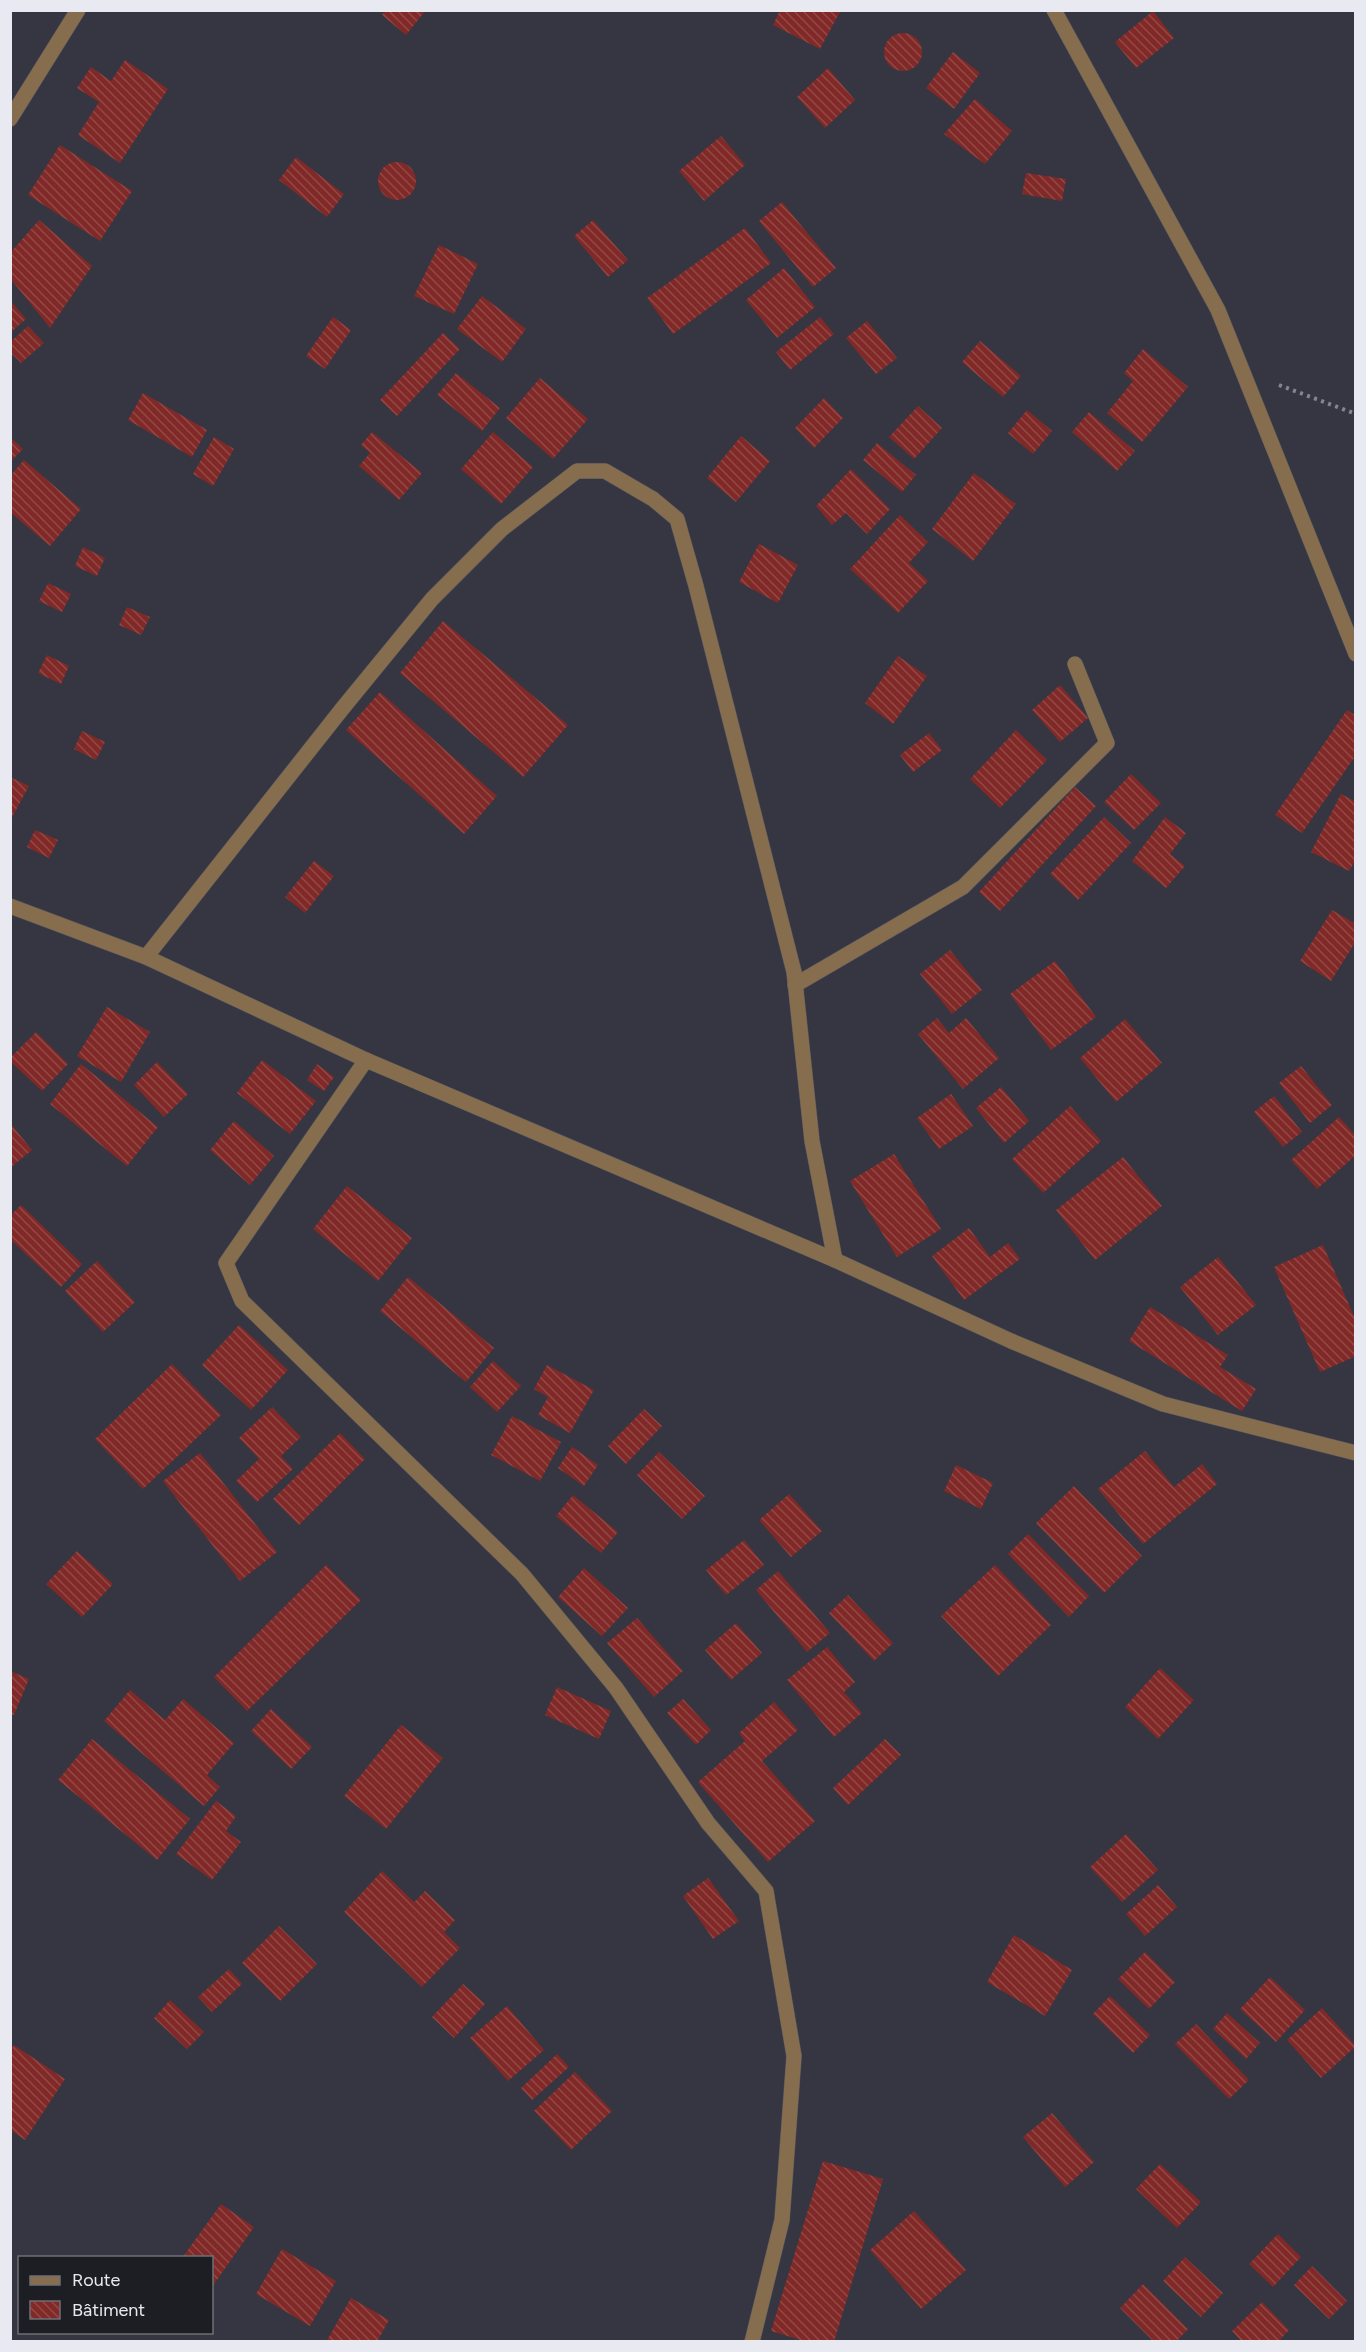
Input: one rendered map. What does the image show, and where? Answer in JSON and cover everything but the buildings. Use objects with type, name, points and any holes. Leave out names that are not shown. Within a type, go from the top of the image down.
[{"type":"street","points":[[10,119],[78,10]]},
{"type":"street","points":[[1054,10],[1218,310],[1356,654]]},
{"type":"street","points":[[146,957],[432,599],[502,529],[577,471],[605,471],[653,499],[677,519],[738,744],[795,985],[812,1141],[835,1260]]},
{"type":"street","points":[[795,985],[963,887],[1107,743],[1075,664]]},
{"type":"street","points":[[10,906],[146,957],[366,1060],[835,1260],[1011,1341],[1163,1404],[1356,1453]]},
{"type":"street","points":[[366,1060],[226,1263],[242,1301],[522,1574],[616,1688],[708,1823],[766,1891],[794,2056],[782,2220],[752,2342]]},
{"type":"path","points":[[1242,372],[1356,414]]}]
